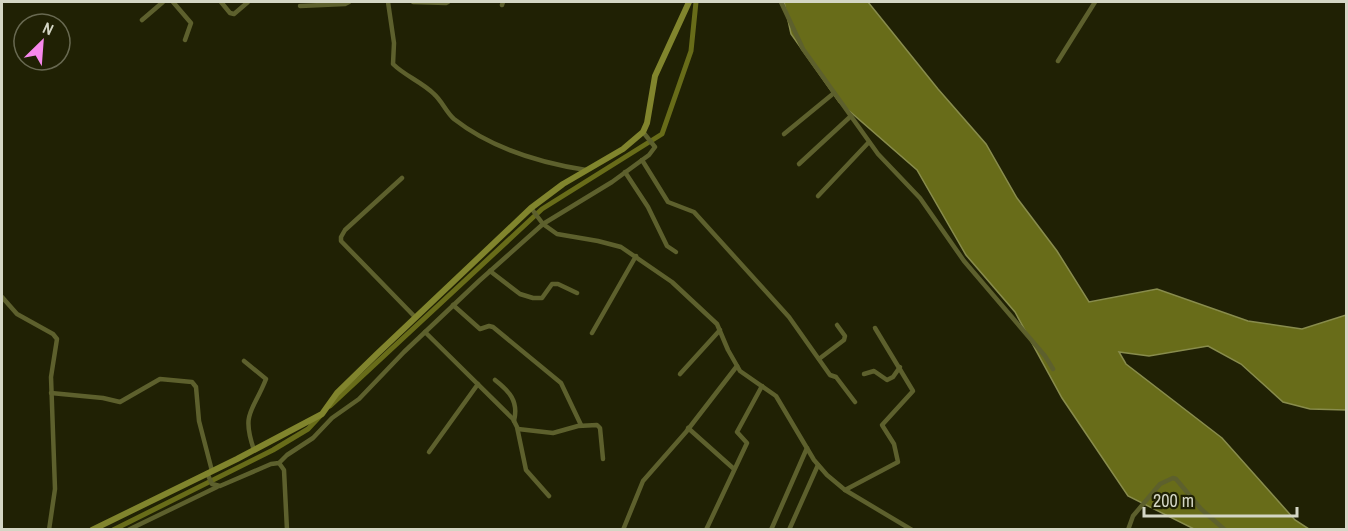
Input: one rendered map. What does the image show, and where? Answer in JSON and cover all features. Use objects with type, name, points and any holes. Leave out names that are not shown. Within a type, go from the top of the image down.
[{"type":"street","points":[[142,20],[163,2]]},
{"type":"street","points":[[173,2],[191,23],[184,40]]},
{"type":"street","points":[[221,2],[230,13],[234,14],[248,2]]},
{"type":"street","points":[[300,6],[349,2]]},
{"type":"street","points":[[388,2],[394,43],[393,64],[434,93],[453,117],[475,133],[516,151],[549,164],[586,170]]},
{"type":"street","points":[[413,2],[448,2]]},
{"type":"street","points":[[129,530],[254,450],[322,414],[338,393],[415,318],[554,190],[623,149],[643,132],[647,123],[655,76],[689,2]]},
{"type":"street","points":[[782,2],[803,49],[869,142],[884,162],[928,208],[955,250],[1045,356],[1053,369]]},
{"type":"street","points":[[1058,61],[1095,2]]},
{"type":"street","points":[[784,134],[834,93]]},
{"type":"street","points":[[799,164],[851,116]]},
{"type":"street","points":[[92,530],[211,479],[279,463],[313,438],[332,418],[359,399],[453,305],[543,224],[626,172],[652,151],[654,145],[643,132]]},
{"type":"street","points":[[818,196],[869,142]]},
{"type":"street","points":[[642,160],[668,202],[694,212],[780,306],[830,375],[836,377],[855,402]]},
{"type":"street","points":[[626,172],[648,207],[667,246],[676,252]]},
{"type":"street","points":[[402,178],[345,230],[341,241],[415,318]]},
{"type":"street","points":[[533,210],[543,224],[557,234],[607,243],[627,250],[672,282],[712,319],[744,375],[776,396],[818,465],[835,483],[902,527],[912,530]]},
{"type":"street","points":[[592,333],[636,256]]},
{"type":"street","points":[[490,271],[527,297],[542,298],[548,286],[555,284],[577,293]]},
{"type":"street","points":[[2,297],[17,314],[56,337],[57,344],[51,377],[55,489],[49,530]]},
{"type":"street","points":[[453,305],[480,329],[493,327],[555,377],[568,394],[581,425]]},
{"type":"street","points":[[819,359],[844,340],[845,336],[837,325]]},
{"type":"street","points":[[845,490],[898,462],[894,444],[882,425],[913,391],[875,328]]},
{"type":"street","points":[[680,374],[720,330]]},
{"type":"street","points":[[425,332],[514,421],[518,429],[526,470],[549,496]]},
{"type":"street","points":[[244,361],[266,379],[248,417],[248,432],[254,450]]},
{"type":"street","points":[[623,530],[641,484],[737,366]]},
{"type":"street","points":[[864,374],[874,371],[887,380],[893,377],[900,367]]},
{"type":"street","points":[[51,393],[120,402],[160,379],[192,382],[196,387],[200,428],[211,479]]},
{"type":"street","points":[[495,380],[513,395],[516,410],[514,421]]},
{"type":"street","points":[[429,452],[477,384]]},
{"type":"street","points":[[706,530],[747,443],[738,431],[762,386]]},
{"type":"street","points":[[518,429],[553,433],[581,425],[600,426],[603,459]]},
{"type":"street","points":[[688,428],[734,469]]},
{"type":"street","points":[[771,530],[807,448]]},
{"type":"street","points":[[279,463],[284,470],[287,530]]},
{"type":"street","points":[[790,529],[818,465]]},
{"type":"street","points":[[1128,530],[1133,516],[1160,484],[1164,480],[1173,478],[1208,517],[1225,530]]},
{"type":"shaded area","points":[[784,2],[868,2],[986,144],[1017,198],[1057,251],[1089,302],[1157,289],[1248,321],[1302,329],[1346,315],[1346,410],[1310,409],[1283,402],[1241,364],[1208,346],[1149,356],[1119,352],[1126,364],[1222,438],[1295,520],[1309,529],[1194,529],[1128,496],[1062,398],[1015,312],[966,255],[917,170],[839,102],[791,34]]},
{"type":"waterway","points":[[330,406],[542,209],[662,134],[691,51],[696,2]]},
{"type":"waterway","points":[[113,530],[273,450],[308,429],[321,415]]}]
